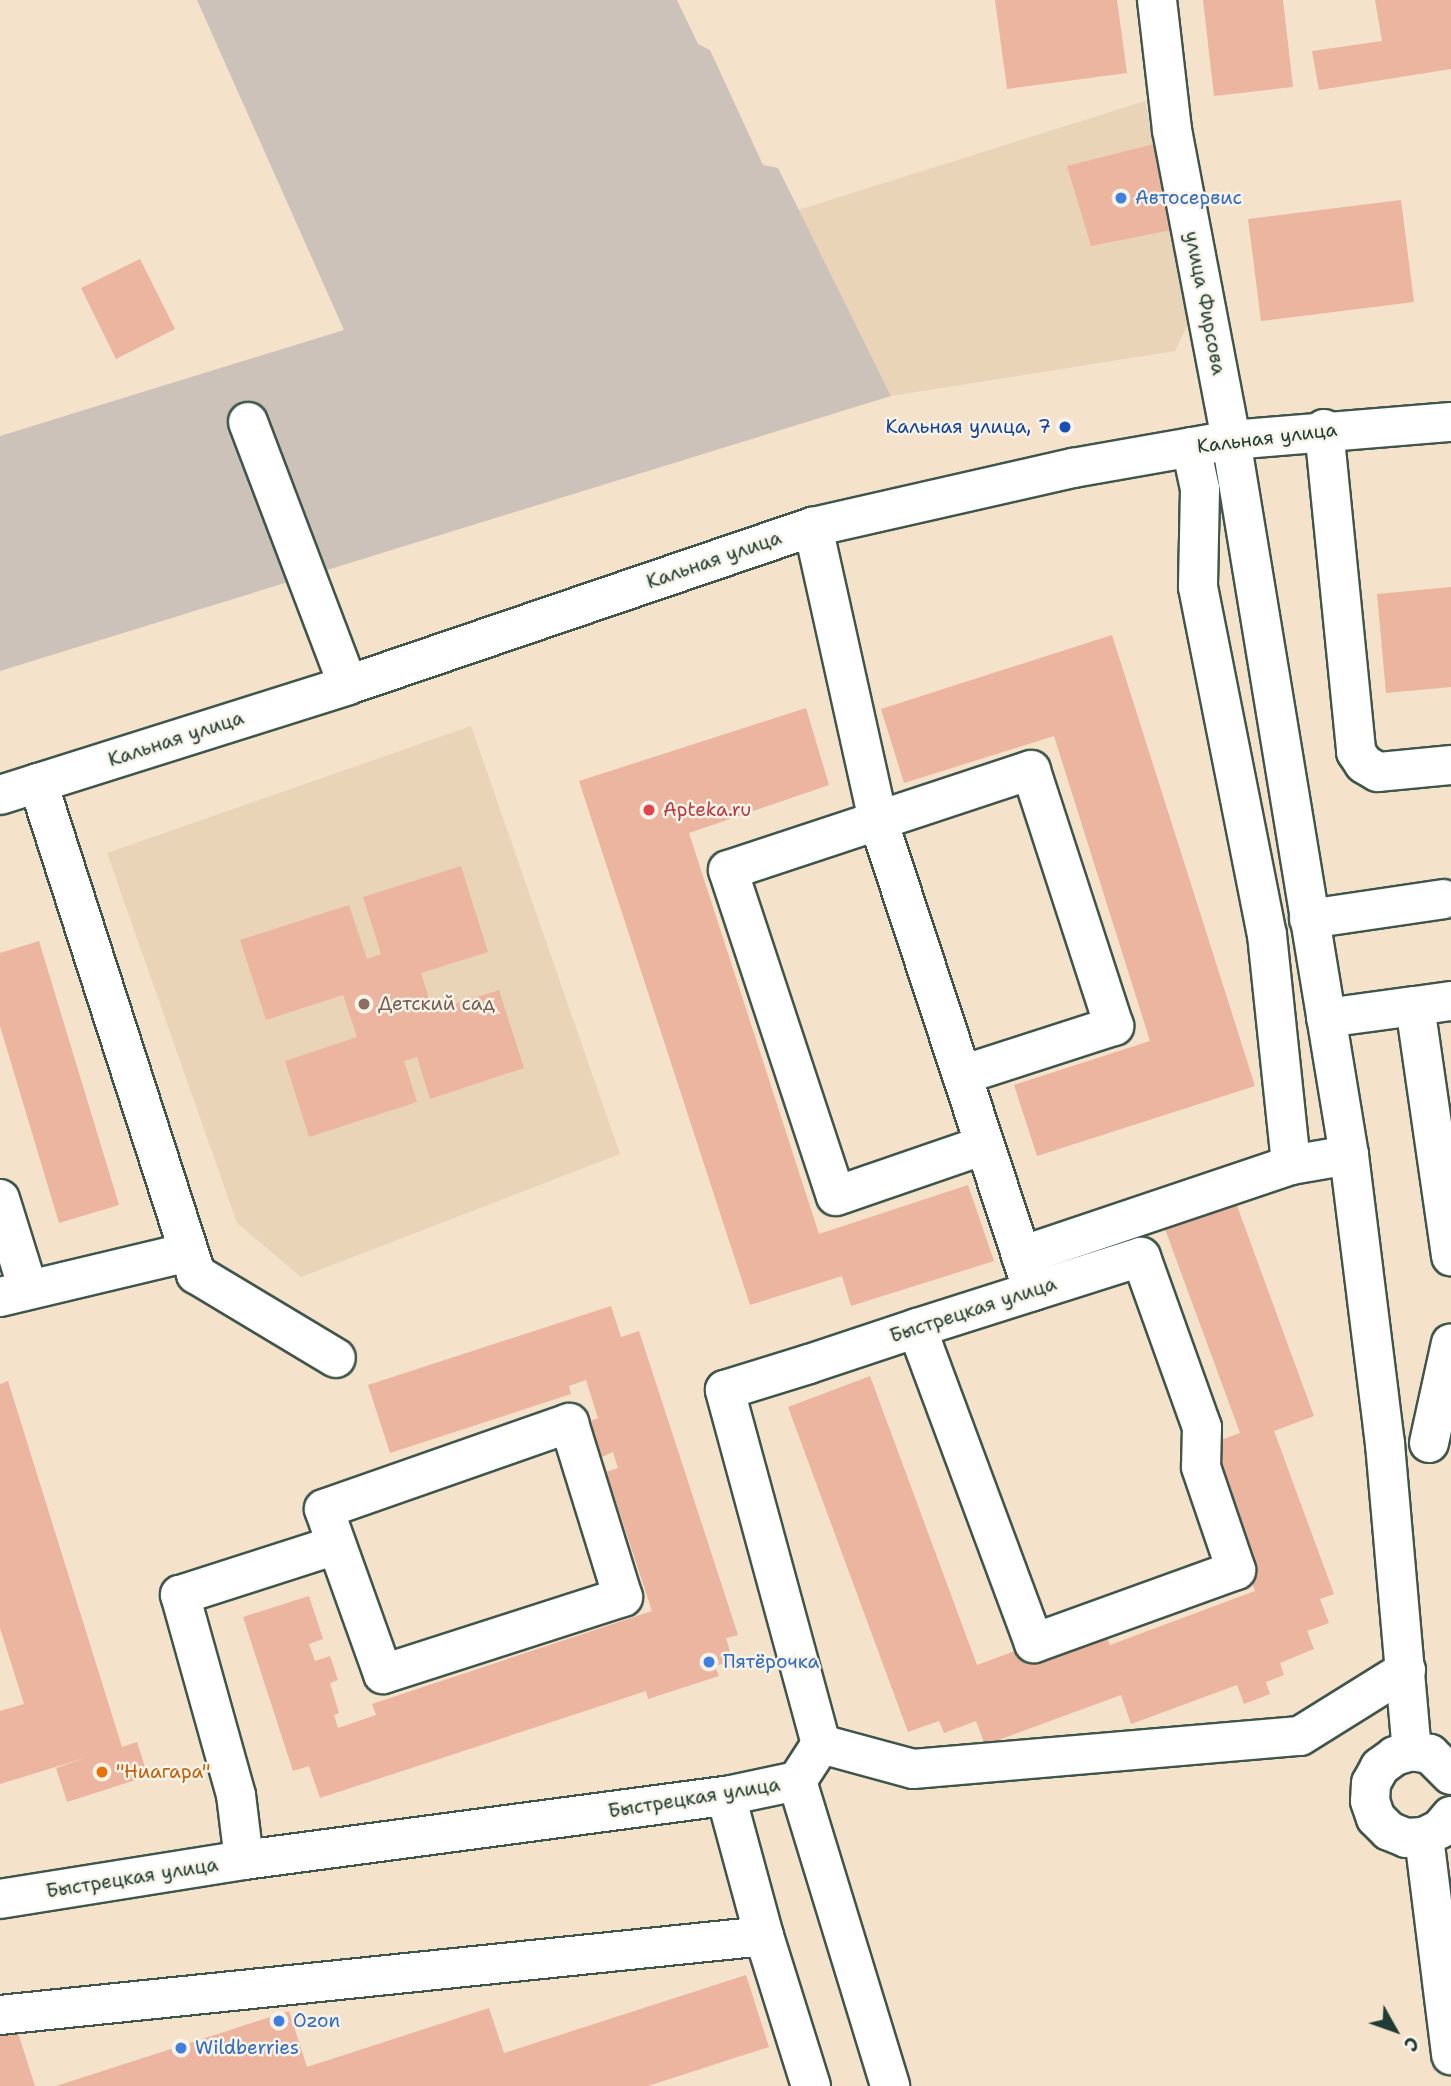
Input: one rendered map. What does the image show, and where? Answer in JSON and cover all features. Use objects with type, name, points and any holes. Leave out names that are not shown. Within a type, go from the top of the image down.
[{"type":"street","name":"улица Фирсова","points":[[1157,0],[1172,130],[1231,440],[1349,1155],[1385,1444],[1412,1751]]},
{"type":"street","points":[[248,422],[348,684]]},
{"type":"street","name":"Кальная улица","points":[[0,795],[348,684],[813,527],[1073,468],[1231,440],[1324,429],[1451,422]]},
{"type":"street","points":[[1324,429],[1356,752],[1364,764],[1378,772],[1451,765]]},
{"type":"street","points":[[1191,447],[1200,489],[1198,587],[1268,935],[1291,1165]]},
{"type":"street","points":[[813,527],[878,820],[1033,1291]]},
{"type":"street","points":[[962,1075],[1114,1026],[1031,770],[728,870],[836,1196],[984,1145]]},
{"type":"street","points":[[38,783],[196,1274],[336,1359]]},
{"type":"street","points":[[1310,919],[1444,899]]},
{"type":"street","points":[[1326,1018],[1433,1004],[1451,1256]]},
{"type":"street","points":[[1021,1256],[1291,1165],[1349,1155]]},
{"type":"street","points":[[0,1199],[14,1293],[190,1252]]},
{"type":"street","name":"Быстрецкая улица","points":[[0,1899],[244,1860],[726,1796],[797,1781],[821,1744],[725,1390],[917,1328],[1141,1257],[1202,1427],[1200,1467],[1236,1570],[1034,1643],[917,1328]]},
{"type":"street","points":[[1385,1444],[1440,1447],[1451,1343]]},
{"type":"street","points":[[569,1423],[623,1597],[383,1674],[336,1545],[324,1508],[569,1423]]},
{"type":"street","points":[[244,1860],[236,1795],[180,1595],[336,1545]]},
{"type":"street","points":[[821,1744],[913,1769],[1300,1736],[1406,1670]]},
{"type":"street","points":[[1451,1775],[1430,1755],[1412,1751],[1380,1767],[1371,1783],[1370,1801],[1377,1818],[1389,1831],[1406,1838],[1437,1827],[1451,2055]]},
{"type":"street","points":[[797,1781],[890,2086]]},
{"type":"street","points":[[726,1796],[764,1936],[811,2086]]},
{"type":"street","points":[[0,2015],[764,1936]]},
{"type":"shaded area","points":[[197,0],[677,0],[698,44],[710,50],[763,165],[778,168],[891,396],[0,671],[0,436],[344,330]]},
{"type":"shaded area","points":[[1145,101],[1190,320],[1175,351],[891,396],[798,210]]},
{"type":"shaded area","name":"Детский сад","points":[[471,726],[620,1154],[301,1277],[237,1223],[107,853]]},
{"type":"building","points":[[995,0],[1117,0],[1127,73],[1007,89]]},
{"type":"building","points":[[1203,0],[1283,0],[1293,87],[1214,96]]},
{"type":"building","points":[[1375,0],[1451,0],[1451,69],[1319,90],[1312,51],[1382,41]]},
{"type":"building","name":"Автосервис","points":[[1154,144],[1172,230],[1091,246],[1067,166]]},
{"type":"building","points":[[1401,200],[1414,302],[1261,321],[1248,219]]},
{"type":"building","points":[[140,259],[175,329],[116,359],[81,288]]},
{"type":"building","points":[[1451,587],[1451,687],[1386,693],[1377,594]]},
{"type":"building","points":[[1112,635],[1255,1086],[1037,1156],[1014,1085],[1150,1041],[1054,736],[904,783],[881,709]]},
{"type":"building","points":[[806,708],[829,785],[689,833],[819,1234],[968,1185],[994,1261],[851,1306],[842,1276],[750,1305],[579,781]]},
{"type":"building","points":[[461,866],[488,952],[421,973],[433,1011],[499,990],[524,1068],[430,1099],[417,1057],[404,1061],[417,1102],[309,1137],[285,1061],[357,1037],[343,995],[266,1020],[240,940],[349,905],[367,959],[381,954],[363,897]]},
{"type":"building","points":[[39,941],[119,1205],[59,1223],[0,1026],[0,953]]},
{"type":"building","points":[[1236,1203],[1314,1416],[1274,1431],[1334,1594],[1320,1599],[1329,1623],[1307,1631],[1314,1649],[1280,1663],[1284,1675],[1266,1682],[1270,1694],[1244,1704],[1237,1685],[1131,1724],[1121,1695],[985,1745],[976,1721],[944,1733],[939,1721],[908,1732],[788,1407],[870,1376],[977,1665],[1100,1619],[1110,1645],[1255,1591],[1202,1447],[1240,1433],[1165,1229]]},
{"type":"building","points":[[611,1306],[621,1337],[639,1331],[738,1635],[726,1638],[733,1661],[715,1666],[719,1676],[648,1699],[646,1691],[320,1798],[309,1766],[293,1771],[243,1617],[309,1596],[323,1639],[309,1644],[315,1661],[330,1656],[338,1680],[330,1683],[339,1713],[334,1715],[338,1728],[376,1715],[372,1704],[652,1611],[606,1472],[618,1468],[613,1452],[602,1457],[590,1421],[598,1418],[586,1380],[569,1386],[571,1394],[390,1453],[368,1385]]},
{"type":"building","points":[[8,1381],[122,1747],[137,1742],[148,1776],[67,1802],[56,1768],[88,1757],[0,1784],[0,1711],[24,1704],[0,1628],[0,1384]]},
{"type":"building","points":[[746,1975],[769,2047],[648,2086],[56,2086],[289,2011],[307,2067],[489,2008],[504,2053]]},
{"type":"building","points":[[11,2011],[35,2086],[0,2086],[0,2014]]},
{"type":"place","name":"Автосервис","points":[[1121,198]]},
{"type":"place","name":"Кальная улица, 7","points":[[1065,427]]},
{"type":"place","name":"Apteka.ru","points":[[649,810]]},
{"type":"place","name":"Детский сад","points":[[364,1004]]},
{"type":"place","name":"Пятёрочка","points":[[709,1662]]},
{"type":"place","name":"\"Ниагара\"","points":[[102,1772]]},
{"type":"place","name":"Ozon","points":[[279,2021]]},
{"type":"place","name":"Wildberries","points":[[181,2048]]}]
